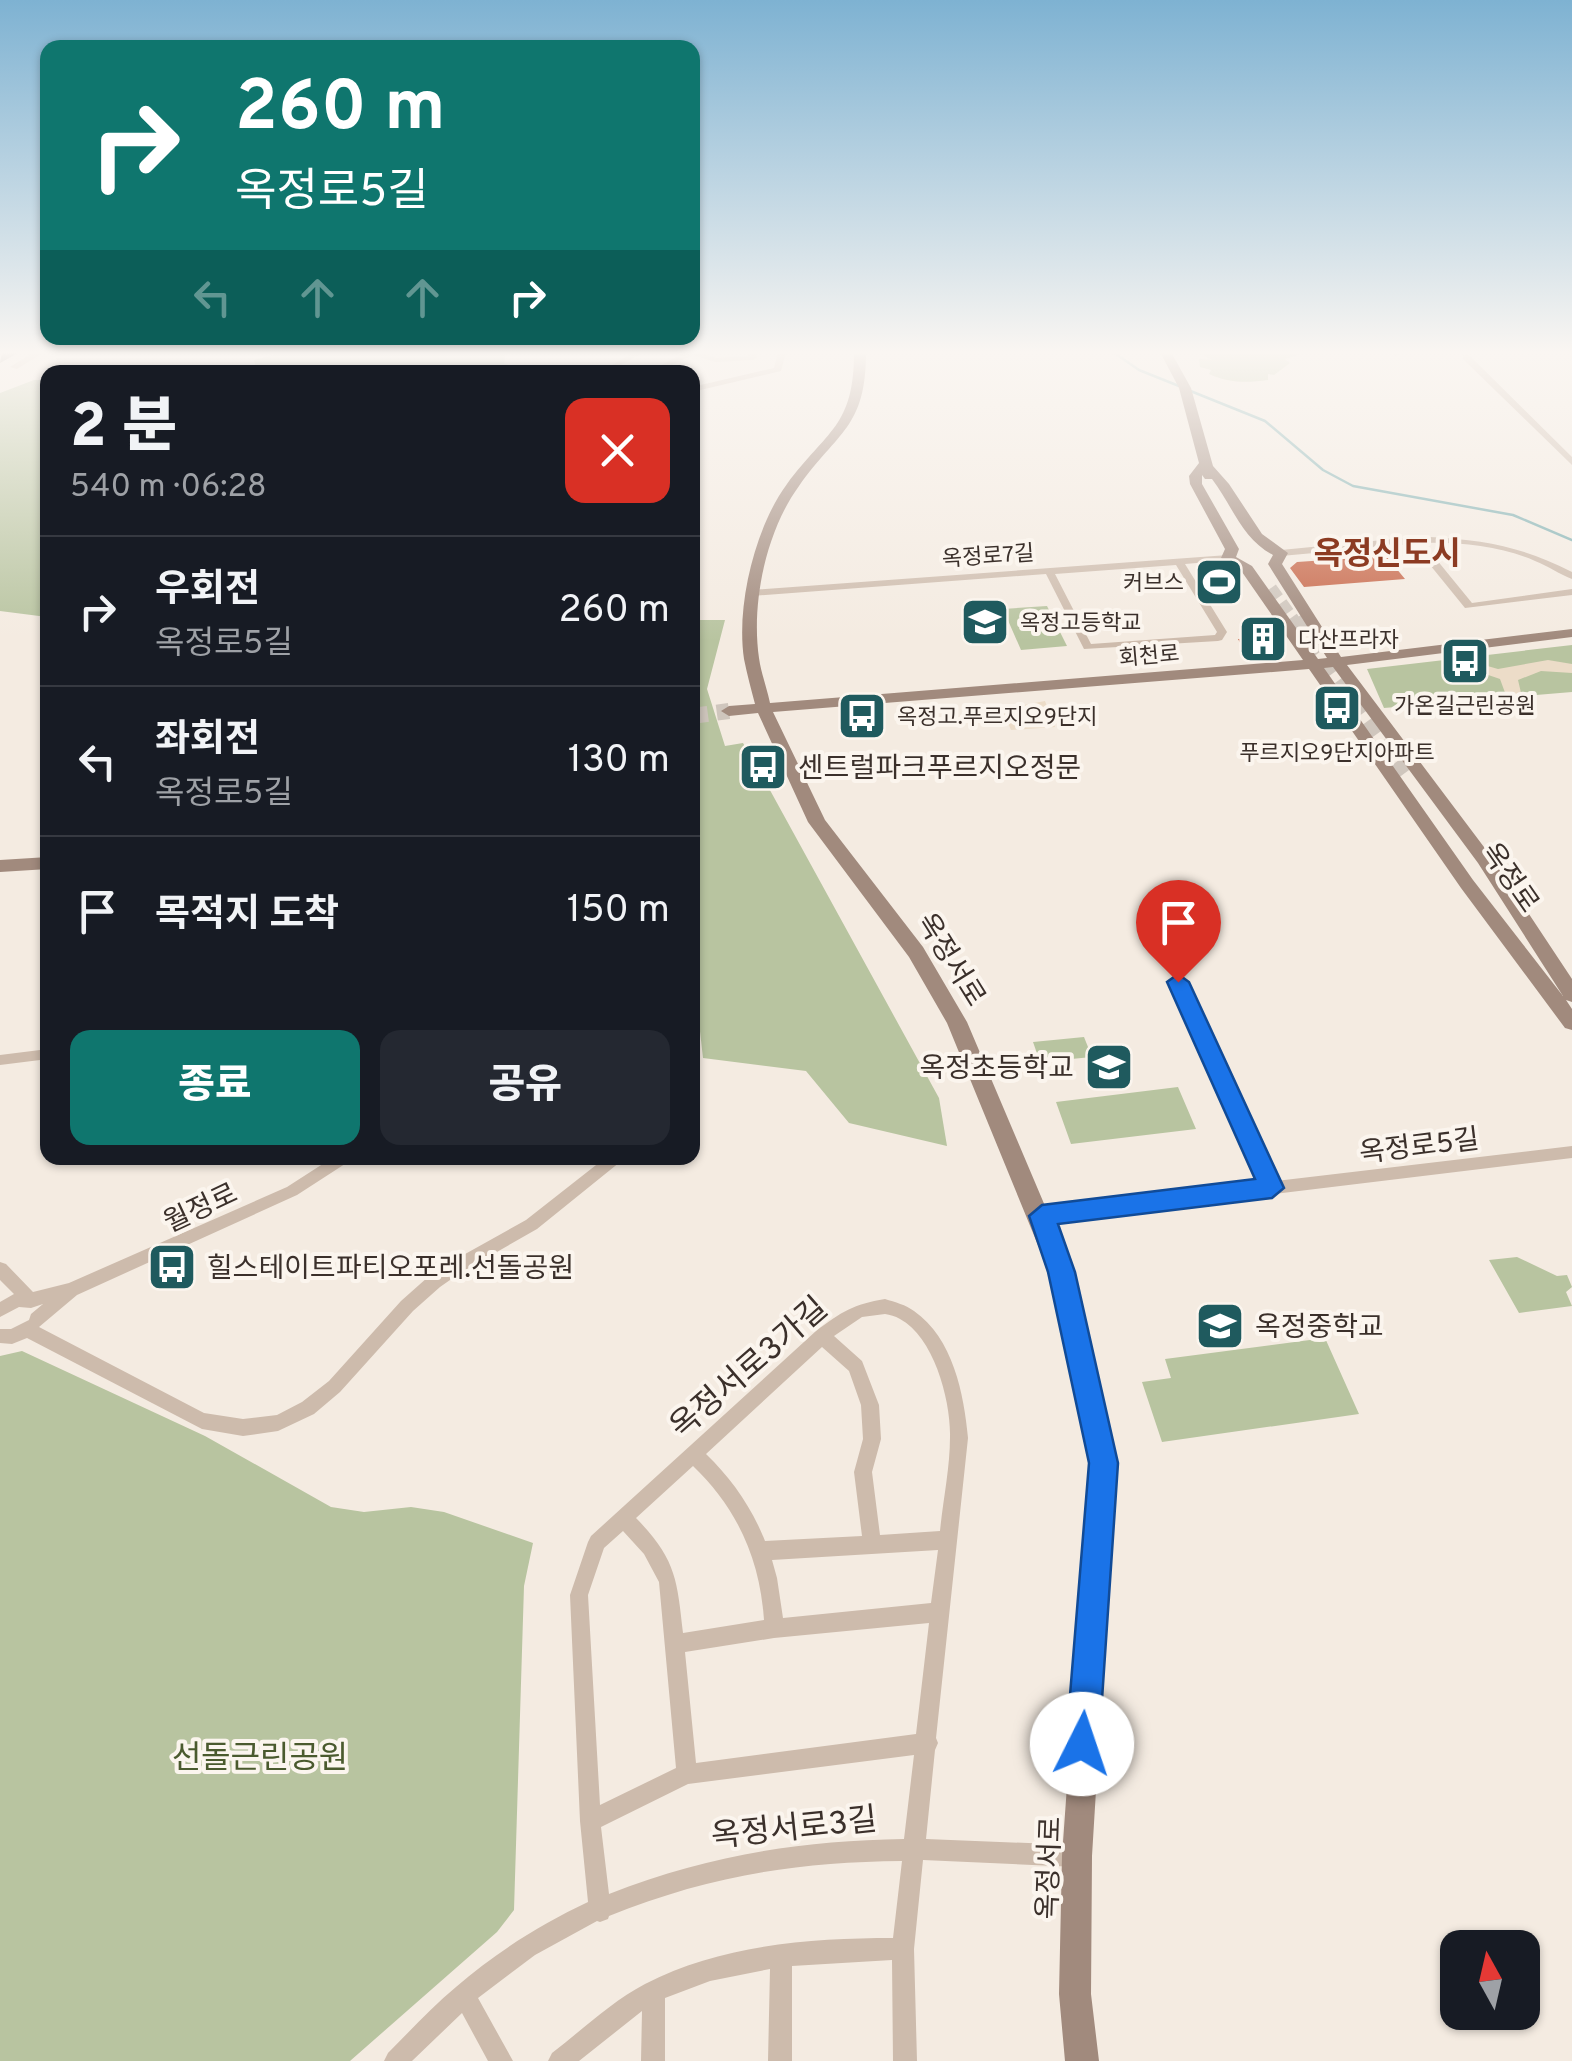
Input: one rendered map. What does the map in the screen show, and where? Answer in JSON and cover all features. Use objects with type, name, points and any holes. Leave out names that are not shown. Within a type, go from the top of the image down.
[{"type":"main road","name":"옥정서로","points":[[825,448],[781,503],[766,538],[752,593],[750,639],[764,708],[817,822],[916,952],[957,1022],[1042,1216],[1062,1272],[1103,1463],[1078,1856],[1074,1994],[1082,2061]]},
{"type":"main road","points":[[1200,448],[1204,465],[1270,595],[1314,664],[1530,972],[1572,1022]]},
{"type":"main road","points":[[1204,465],[1217,473],[1262,546],[1278,559],[1298,600],[1337,662],[1484,859],[1572,995]]},
{"type":"main road","points":[[1204,465],[1196,476],[1196,484],[1230,553],[1288,610],[1298,600]]},
{"type":"main road","name":"회천로","points":[[729,711],[1337,662],[1572,633]]},
{"type":"main road","points":[[1374,750],[1380,742],[1399,746]]},
{"type":"main road","name":"옥정로","points":[[1405,773],[1572,1012]]},
{"type":"main road","points":[[0,866],[40,864]]},
{"type":"street","points":[[1278,559],[1462,540],[1500,544],[1536,556],[1572,576]]},
{"type":"street","points":[[1417,542],[1470,606],[1572,592]]},
{"type":"street","name":"옥정로7길","points":[[752,593],[1178,561],[1230,553]]},
{"type":"street","points":[[1048,571],[1088,648],[1221,636],[1178,561]]},
{"type":"street","points":[[1178,982],[1272,1188]]},
{"type":"street","points":[[0,1060],[40,1055]]},
{"type":"street","name":"옥정로5길","points":[[1042,1216],[1572,1152]]},
{"type":"street","name":"월정로","points":[[72,1290],[292,1192],[332,1165]]},
{"type":"street","points":[[32,1324],[202,1421],[225,1428],[284,1419],[332,1392],[428,1286],[467,1257],[539,1220],[606,1165]]},
{"type":"street","points":[[0,1269],[38,1307],[32,1324]]},
{"type":"street","points":[[1,1305],[72,1290]]},
{"type":"street","points":[[2,1338],[32,1324],[72,1290]]},
{"type":"street","name":"옥정서로3가길","points":[[600,1911],[590,1821],[579,1595],[596,1542],[822,1336],[862,1310],[878,1307],[898,1311],[927,1332],[946,1370],[959,1420],[928,1743],[903,1949],[905,2061]]},
{"type":"street","points":[[822,1336],[856,1366],[870,1405],[872,1439],[863,1472],[872,1544]]},
{"type":"street","points":[[694,1455],[725,1482],[745,1513],[760,1551],[774,1628]]},
{"type":"street","points":[[623,1518],[652,1548],[668,1581],[687,1774]]},
{"type":"street","points":[[760,1551],[946,1540]]},
{"type":"street","points":[[675,1644],[774,1628],[940,1612]]},
{"type":"street","points":[[590,1821],[687,1774],[928,1743]]},
{"type":"street","name":"옥정서로3길","points":[[396,2061],[464,1994],[528,1946],[644,1889],[730,1862],[916,1848],[1078,1856]]},
{"type":"street","points":[[560,2061],[654,1992],[718,1970],[781,1957],[903,1949]]},
{"type":"street","points":[[780,2061],[781,1957]]},
{"type":"street","points":[[653,2061],[654,1992]]},
{"type":"street","points":[[464,1994],[502,2061]]},
{"type":"green space","points":[[0,448],[40,448],[40,616],[0,611]]},
{"type":"green space","points":[[1047,606],[1067,646],[1021,650],[1003,609]]},
{"type":"green space","points":[[700,620],[725,620],[707,689],[725,746],[743,743],[771,792],[939,1098],[947,1146],[849,1123],[806,1071],[703,1058]]},
{"type":"green space","points":[[1572,645],[1572,692],[1384,708],[1367,669]]},
{"type":"green space","points":[[1084,1037],[1092,1057],[1040,1062],[1033,1042]]},
{"type":"green space","points":[[1178,1087],[1196,1129],[1071,1144],[1056,1102]]},
{"type":"green space","points":[[1517,1257],[1557,1276],[1567,1275],[1572,1287],[1566,1292],[1572,1306],[1519,1313],[1489,1260]]},
{"type":"green space","points":[[1325,1338],[1359,1414],[1162,1442],[1142,1382],[1171,1378],[1165,1359]]},
{"type":"green space","name":"선돌근린공원","points":[[22,1351],[205,1436],[331,1507],[364,1512],[411,1507],[444,1512],[533,1543],[524,1586],[514,1910],[497,1932],[350,2061],[0,2061],[0,1356]]},
{"type":"shaded area","points":[[1548,660],[1572,664],[1572,673],[1541,671],[1518,680],[1522,697],[1507,698],[1500,679],[1459,665],[1477,663],[1498,669]]},
{"type":"shaded area","points":[[1045,701],[1055,727],[1011,730],[1002,709]]},
{"type":"building","points":[[1386,556],[1405,579],[1304,587],[1290,568],[1297,562]]},
{"type":"building","name":"다산프라자","points":[[1269,625],[1284,647],[1244,650],[1238,639],[1259,638],[1254,627]]},
{"type":"waterway","points":[[1297,448],[1323,470],[1353,486],[1513,515],[1572,540]]},
{"type":"tunnel","points":[[1271,588],[1296,623]]},
{"type":"tunnel","points":[[1294,620],[1405,773]]},
{"type":"tunnel","points":[[700,715],[729,711]]},
{"type":"place","name":"커브스","points":[[1219,582]]},
{"type":"place","name":"옥정고등학교","points":[[985,622]]},
{"type":"place","name":"다산프라자","points":[[1263,639]]},
{"type":"place","name":"가온길근린공원","points":[[1465,661]]},
{"type":"place","name":"푸르지오9단지아파트","points":[[1337,708]]},
{"type":"place","name":"옥정고.푸르지오9단지","points":[[862,716]]},
{"type":"place","name":"센트럴파크푸르지오정문","points":[[763,767]]},
{"type":"place","name":"옥정초등학교","points":[[1109,1067]]},
{"type":"place","name":"힐스테이트파티오포레.선돌공원","points":[[172,1267]]},
{"type":"place","name":"옥정중학교","points":[[1220,1326]]},
{"type":"district","name":"옥정신도시","points":[[1387,553]]},
{"type":"route","points":[[1082,1744],[1103,1463],[1062,1272],[1042,1216],[1272,1188],[1178,982]]}]
